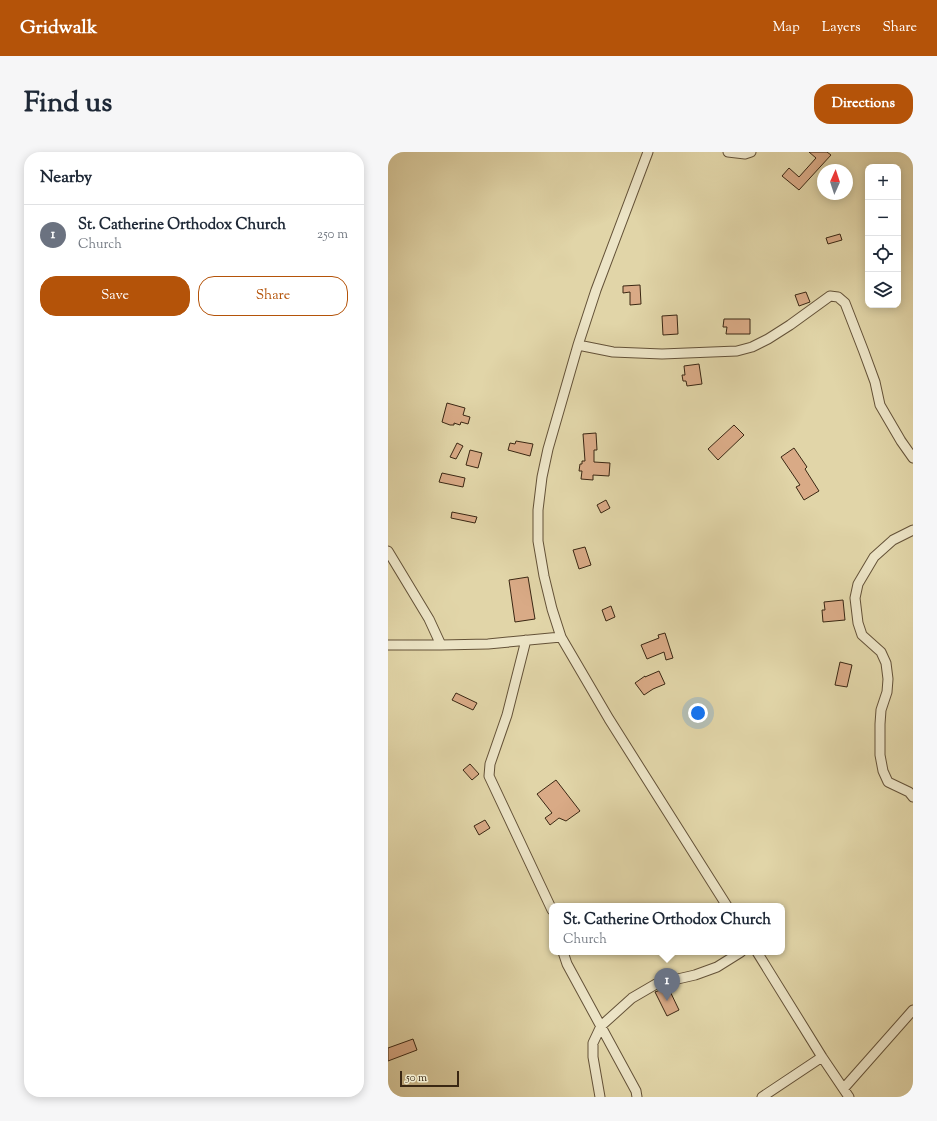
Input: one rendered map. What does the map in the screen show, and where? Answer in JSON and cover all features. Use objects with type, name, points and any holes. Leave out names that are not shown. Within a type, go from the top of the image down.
[{"type":"street","points":[[648,152],[596,290],[578,345],[548,449],[542,477],[538,510],[538,541],[544,576],[561,637],[609,719],[726,903]]},
{"type":"street","points":[[728,152],[745,154],[751,152]]},
{"type":"street","points":[[578,345],[613,352],[662,354],[737,350],[752,347],[768,339],[830,296],[838,297],[845,304],[864,352],[880,405],[901,441],[913,458]]},
{"type":"street","points":[[913,530],[893,540],[874,557],[858,584],[855,598],[858,623],[862,635],[881,652],[886,663],[887,692],[881,710],[880,724],[880,755],[883,771],[888,782],[909,792],[913,798]]},
{"type":"street","points":[[388,551],[429,619],[441,646]]},
{"type":"street","points":[[388,645],[441,646],[488,644],[561,637]]},
{"type":"street","points":[[526,640],[507,716],[490,764],[489,776],[549,904]]},
{"type":"street","points":[[565,955],[567,964],[636,1091],[637,1097]]},
{"type":"street","points":[[600,1097],[592,1057],[593,1043],[601,1026],[632,998],[656,984],[695,975],[717,967],[737,955]]},
{"type":"street","points":[[759,955],[822,1057],[849,1097]]},
{"type":"street","points":[[844,1088],[913,1010]]},
{"type":"street","points":[[762,1097],[822,1057]]},
{"type":"building","points":[[809,152],[827,152],[831,155],[823,164],[817,164],[817,170],[799,190],[782,176],[789,168],[799,177],[816,158]]},
{"type":"building","points":[[840,234],[842,240],[828,244],[826,238]]},
{"type":"building","points":[[640,285],[641,304],[630,305],[630,292],[623,293],[623,286]]},
{"type":"building","points":[[806,292],[810,302],[799,306],[795,295]]},
{"type":"building","points":[[677,315],[678,334],[663,335],[662,316]]},
{"type":"building","points":[[724,319],[750,319],[750,334],[726,334],[727,327],[723,327]]},
{"type":"building","points":[[699,364],[702,384],[687,386],[686,381],[683,381],[682,375],[685,375],[684,366]]},
{"type":"building","points":[[447,403],[465,408],[463,415],[470,417],[468,424],[461,422],[460,425],[454,423],[454,425],[450,425],[442,422]]},
{"type":"building","points":[[734,425],[744,435],[718,460],[708,449]]},
{"type":"building","points":[[596,433],[597,450],[594,450],[594,462],[610,463],[609,476],[593,475],[593,480],[581,479],[582,471],[579,471],[580,464],[582,464],[582,461],[585,461],[583,434]]},
{"type":"building","points":[[516,441],[533,444],[530,456],[508,450],[510,443],[515,444]]},
{"type":"building","points":[[457,443],[463,446],[456,459],[450,457]]},
{"type":"building","points":[[794,448],[807,467],[805,469],[819,491],[804,500],[796,487],[800,485],[781,457]]},
{"type":"building","points":[[470,450],[482,453],[478,468],[466,465]]},
{"type":"building","points":[[442,473],[465,478],[463,487],[439,482]]},
{"type":"building","points":[[606,500],[610,508],[601,513],[597,505]]},
{"type":"building","points":[[452,512],[477,517],[475,523],[451,518]]},
{"type":"building","points":[[585,547],[591,565],[579,569],[573,550]]},
{"type":"building","points":[[528,577],[535,619],[515,622],[509,580]]},
{"type":"building","points":[[843,600],[845,620],[823,622],[822,610],[825,610],[824,602]]},
{"type":"building","points":[[611,606],[615,617],[606,621],[602,610]]},
{"type":"building","points":[[665,633],[673,658],[666,660],[664,652],[647,659],[641,645],[659,638],[658,635]]},
{"type":"building","points":[[840,662],[852,665],[847,687],[835,685]]},
{"type":"building","points":[[659,671],[665,684],[644,695],[635,683],[645,676]]},
{"type":"building","points":[[456,693],[477,703],[473,710],[452,700]]},
{"type":"building","points":[[470,764],[479,774],[472,780],[463,770]]},
{"type":"building","points":[[556,780],[580,811],[566,821],[559,818],[550,825],[545,818],[552,813],[537,794]]},
{"type":"building","points":[[485,820],[490,828],[479,835],[474,826]]},
{"type":"building","points":[[668,987],[679,1010],[667,1016],[655,992]]},
{"type":"building","points":[[413,1039],[417,1050],[388,1061],[388,1048]]},
{"type":"place","name":"St. Catherine Orthodox Church","points":[[667,1001]]}]
